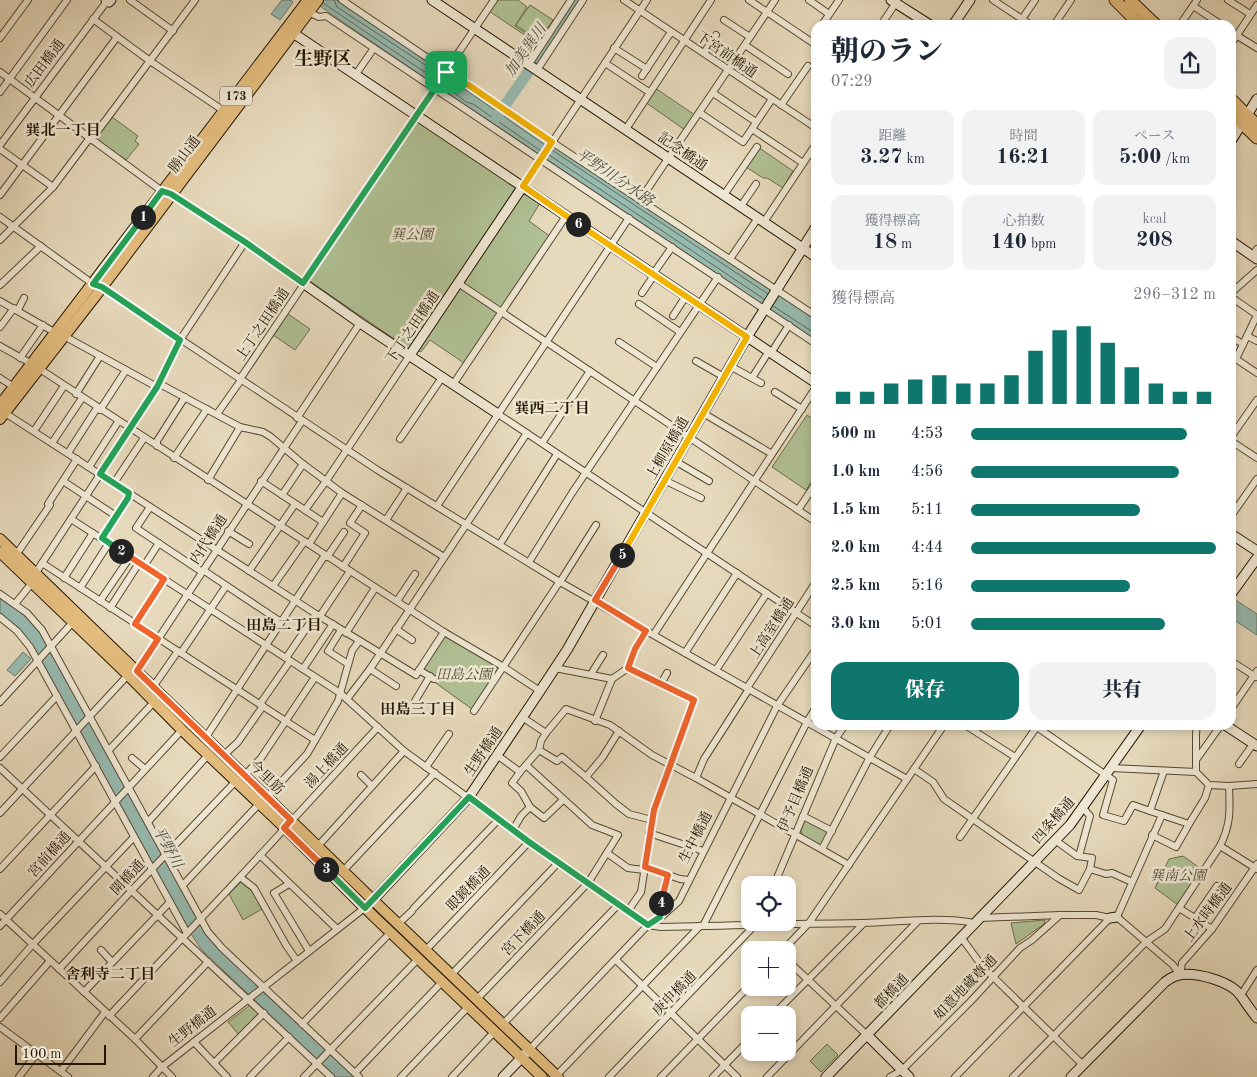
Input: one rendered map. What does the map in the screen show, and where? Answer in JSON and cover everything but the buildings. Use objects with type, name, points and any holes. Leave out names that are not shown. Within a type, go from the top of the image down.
[{"type":"highway","points":[[1115,0],[1135,20]]},
{"type":"highway","points":[[1133,1],[1151,20]]},
{"type":"highway","points":[[1236,107],[1257,138]]},
{"type":"highway","points":[[1236,115],[1257,125]]},
{"type":"main road","name":"勝山通","points":[[167,192],[293,32],[312,4]]},
{"type":"main road","name":"勝山通","points":[[2,412],[167,192],[224,111],[312,4]]},
{"type":"main road","name":"勝山通","points":[[2,412],[14,387],[35,367]]},
{"type":"main road","name":"今里筋","points":[[0,539],[16,555],[33,578]]},
{"type":"main road","name":"今里筋","points":[[0,552],[33,578],[133,673],[153,687],[245,775],[263,800]]},
{"type":"main road","name":"今里筋","points":[[133,673],[154,702],[236,782],[263,800],[288,824],[365,908],[394,928],[526,1054],[557,1076]]},
{"type":"main road","name":"今里筋","points":[[288,824],[318,846],[373,900],[394,928]]},
{"type":"main road","name":"今里筋","points":[[526,1054],[542,1077]]},
{"type":"street","points":[[0,38],[28,0]]},
{"type":"street","points":[[0,92],[67,0]]},
{"type":"street","name":"広田橋通","points":[[0,147],[108,0]]},
{"type":"street","points":[[130,0],[173,31]]},
{"type":"street","points":[[0,240],[53,187],[195,0]]},
{"type":"street","points":[[342,0],[552,142],[811,313]]},
{"type":"street","name":"記念橋通","points":[[432,0],[811,254]]},
{"type":"street","points":[[446,71],[494,0]]},
{"type":"street","points":[[533,67],[572,0]]},
{"type":"street","points":[[533,67],[583,0]]},
{"type":"street","name":"下宮前橋通","points":[[624,0],[781,105],[811,123]]},
{"type":"street","points":[[552,142],[647,0]]},
{"type":"street","points":[[626,130],[649,92],[711,0]]},
{"type":"street","points":[[749,0],[811,41]]},
{"type":"street","points":[[640,200],[775,0]]},
{"type":"street","points":[[809,0],[829,14]]},
{"type":"street","points":[[825,20],[839,0]]},
{"type":"street","points":[[956,20],[970,0]]},
{"type":"street","points":[[993,0],[1003,3],[1022,19],[1034,0]]},
{"type":"street","points":[[1057,20],[1071,0]]},
{"type":"street","points":[[1230,0],[1250,14]]},
{"type":"street","points":[[883,20],[895,1],[923,20]]},
{"type":"street","points":[[1183,20],[1195,3],[1216,20]]},
{"type":"street","points":[[312,4],[319,17],[326,16],[435,87],[811,341]]},
{"type":"street","points":[[1236,32],[1257,5]]},
{"type":"street","points":[[93,19],[150,61],[224,111]]},
{"type":"street","points":[[724,20],[750,37]]},
{"type":"street","points":[[293,32],[811,380]]},
{"type":"street","points":[[642,76],[672,32]]},
{"type":"street","points":[[704,53],[716,35]]},
{"type":"street","points":[[1236,35],[1257,48]]},
{"type":"street","points":[[0,196],[117,37]]},
{"type":"street","points":[[745,45],[788,74]]},
{"type":"street","points":[[356,74],[374,48]]},
{"type":"street","points":[[614,48],[647,69]]},
{"type":"street","points":[[605,63],[649,92]]},
{"type":"street","points":[[781,105],[808,66]]},
{"type":"street","name":"上丁之田橋通","points":[[217,414],[446,71]]},
{"type":"street","points":[[0,72],[90,139],[167,192],[245,242],[360,323],[454,383],[557,454],[811,622]]},
{"type":"street","points":[[712,93],[756,122]]},
{"type":"street","points":[[700,113],[743,142],[772,99]]},
{"type":"street","points":[[1236,133],[1257,99]]},
{"type":"street","points":[[752,129],[803,163]]},
{"type":"street","name":"下丁之田橋通","points":[[305,510],[347,451],[552,142]]},
{"type":"street","points":[[0,147],[53,187]]},
{"type":"street","points":[[724,195],[757,147]]},
{"type":"street","points":[[730,259],[811,151]]},
{"type":"street","points":[[741,206],[756,184]]},
{"type":"street","points":[[454,383],[566,216]]},
{"type":"street","points":[[0,217],[97,286],[347,451],[560,581],[811,724]]},
{"type":"street","points":[[437,506],[629,218]]},
{"type":"street","points":[[777,291],[811,234]]},
{"type":"street","points":[[15,604],[158,385],[180,340],[245,242]]},
{"type":"street","points":[[1236,244],[1255,255]]},
{"type":"street","points":[[0,285],[41,246]]},
{"type":"street","points":[[642,293],[672,247]]},
{"type":"street","points":[[1236,290],[1257,270]]},
{"type":"street","points":[[529,562],[634,400],[718,277]]},
{"type":"street","points":[[458,283],[811,519]]},
{"type":"street","name":"上柳原橋通","points":[[595,600],[747,337],[777,291]]},
{"type":"street","points":[[674,316],[686,296]]},
{"type":"street","points":[[0,327],[24,298]]},
{"type":"street","points":[[1236,299],[1257,315],[1236,357]]},
{"type":"street","points":[[0,301],[126,370],[185,397],[240,427],[264,432],[342,493],[444,557]]},
{"type":"street","points":[[639,304],[680,332]]},
{"type":"street","name":"内代橋通","points":[[77,731],[133,673],[158,639],[283,448],[360,323]]},
{"type":"street","points":[[20,358],[43,325]]},
{"type":"street","points":[[752,378],[788,325]]},
{"type":"street","points":[[1247,336],[1257,341]]},
{"type":"street","points":[[1236,340],[1243,344]]},
{"type":"street","points":[[619,342],[656,367]]},
{"type":"street","points":[[0,346],[375,588],[540,691]]},
{"type":"street","points":[[52,443],[100,356]]},
{"type":"street","points":[[696,361],[724,378]]},
{"type":"street","points":[[1236,362],[1257,373]]},
{"type":"street","points":[[730,366],[761,383]]},
{"type":"street","points":[[68,453],[126,370]]},
{"type":"street","points":[[542,443],[590,371]]},
{"type":"street","points":[[400,439],[443,376]]},
{"type":"street","points":[[0,378],[14,387]]},
{"type":"street","points":[[34,432],[64,386]]},
{"type":"street","points":[[775,392],[802,409]]},
{"type":"street","points":[[654,634],[811,395]]},
{"type":"street","points":[[157,446],[157,441],[185,397]]},
{"type":"street","points":[[1236,432],[1257,400]]},
{"type":"street","points":[[174,458],[207,409]]},
{"type":"street","points":[[2,412],[318,615],[416,675],[444,632]]},
{"type":"street","points":[[703,413],[772,454]]},
{"type":"street","points":[[89,467],[118,422]]},
{"type":"street","points":[[208,480],[240,427]]},
{"type":"street","points":[[347,698],[370,669],[527,433]]},
{"type":"street","points":[[114,483],[144,438]]},
{"type":"street","points":[[1236,443],[1257,458]]},
{"type":"street","points":[[500,544],[557,454]]},
{"type":"street","points":[[16,555],[77,459]]},
{"type":"street","points":[[675,461],[709,481]]},
{"type":"street","points":[[282,495],[304,464]]},
{"type":"street","points":[[1236,509],[1257,479]]},
{"type":"street","points":[[664,480],[700,498]]},
{"type":"street","points":[[63,481],[116,516]]},
{"type":"street","points":[[261,481],[323,522]]},
{"type":"street","points":[[386,520],[407,488]]},
{"type":"street","points":[[102,538],[128,498],[129,493]]},
{"type":"street","points":[[274,586],[323,522],[342,493]]},
{"type":"street","points":[[798,510],[811,493]]},
{"type":"street","points":[[249,571],[296,504]]},
{"type":"street","points":[[343,567],[365,533],[350,523],[362,505]]},
{"type":"street","points":[[150,507],[136,528],[281,622]]},
{"type":"street","points":[[71,518],[340,693],[404,751],[558,863],[648,925],[741,925]]},
{"type":"street","points":[[474,711],[596,525]]},
{"type":"street","points":[[228,531],[250,544]]},
{"type":"street","points":[[206,737],[281,622],[344,532]]},
{"type":"street","points":[[64,578],[93,533]]},
{"type":"street","points":[[1236,537],[1257,551]]},
{"type":"street","points":[[80,588],[109,543]]},
{"type":"street","points":[[110,608],[159,543]]},
{"type":"street","points":[[100,601],[130,557]]},
{"type":"street","points":[[1236,587],[1257,558]]},
{"type":"street","points":[[42,563],[315,740]]},
{"type":"street","points":[[224,755],[238,742],[262,706],[288,659],[350,571]]},
{"type":"street","points":[[685,653],[737,573]]},
{"type":"street","points":[[397,601],[415,574]]},
{"type":"street","points":[[135,624],[164,579]]},
{"type":"street","points":[[153,687],[226,586]]},
{"type":"street","points":[[348,664],[328,651],[375,588]]},
{"type":"street","name":"上高室橋通","points":[[696,778],[704,759],[811,590]]},
{"type":"street","points":[[716,670],[767,593]]},
{"type":"street","points":[[0,594],[15,604],[38,625],[183,885],[200,920],[213,938],[357,1075],[558,863]]},
{"type":"street","name":"生野橋通","points":[[373,900],[469,797],[555,668],[595,600]]},
{"type":"street","points":[[0,617],[20,634],[39,661],[134,837],[153,868],[186,934],[208,962],[249,998],[331,1077]]},
{"type":"street","points":[[0,702],[76,618]]},
{"type":"street","points":[[303,669],[333,624]]},
{"type":"street","points":[[396,629],[412,640]]},
{"type":"street","points":[[595,721],[612,679],[628,668],[635,649],[646,631]]},
{"type":"street","points":[[183,885],[307,754],[338,701],[352,651],[359,641]]},
{"type":"street","points":[[591,674],[603,655]]},
{"type":"street","name":"生中橋通","points":[[503,1077],[648,925],[678,901],[777,706],[811,656]]},
{"type":"street","points":[[1236,663],[1256,675],[1236,700]]},
{"type":"street","points":[[555,668],[612,679]]},
{"type":"street","points":[[628,668],[694,700],[652,820],[641,892],[628,911]]},
{"type":"street","points":[[370,669],[396,686]]},
{"type":"street","points":[[415,701],[432,678],[419,670]]},
{"type":"street","points":[[661,684],[667,673]]},
{"type":"street","points":[[245,775],[261,758],[315,677]]},
{"type":"street","points":[[0,758],[57,696]]},
{"type":"street","points":[[108,750],[154,702]]},
{"type":"street","points":[[526,765],[563,800],[544,818],[530,807],[521,791],[512,783],[520,772],[526,765],[539,750],[546,733],[566,709],[610,725],[652,756],[671,764],[849,865]]},
{"type":"street","points":[[557,1076],[701,926],[811,715]]},
{"type":"street","points":[[522,717],[546,733]]},
{"type":"street","name":"湯上橋通","points":[[186,934],[378,727]]},
{"type":"street","points":[[128,787],[182,730]]},
{"type":"street","points":[[822,730],[907,779]]},
{"type":"street","name":"伊予目橋通","points":[[778,876],[836,738],[842,730]]},
{"type":"street","points":[[822,849],[870,757],[887,730]]},
{"type":"street","points":[[792,941],[809,924],[941,730]]},
{"type":"street","points":[[973,730],[1016,758]]},
{"type":"street","points":[[960,837],[1034,730]]},
{"type":"street","points":[[1043,730],[1109,771],[1196,772]]},
{"type":"street","name":"四条橋通","points":[[977,921],[1055,840],[1082,808],[1138,730]]},
{"type":"street","points":[[1196,730],[1196,772],[1209,786],[1257,784]]},
{"type":"street","points":[[1196,760],[1219,730]]},
{"type":"street","points":[[1231,730],[1255,745],[1240,764]]},
{"type":"street","points":[[0,813],[77,731]]},
{"type":"street","points":[[586,777],[602,758],[619,731]]},
{"type":"street","points":[[426,767],[449,734]]},
{"type":"street","points":[[539,750],[557,761],[562,757],[629,814],[652,820]]},
{"type":"street","points":[[318,846],[404,751]]},
{"type":"street","points":[[148,822],[208,755]]},
{"type":"street","points":[[497,755],[520,772]]},
{"type":"street","points":[[132,758],[144,769]]},
{"type":"street","points":[[0,868],[96,766]]},
{"type":"street","points":[[0,768],[157,914],[186,934]]},
{"type":"street","points":[[914,769],[933,782],[944,799],[1058,878],[1079,890],[1090,869],[1092,858],[1079,856],[1055,840]]},
{"type":"street","points":[[1109,771],[1113,780],[1103,815],[1124,821],[1133,805],[1189,824]]},
{"type":"street","points":[[1150,810],[1164,771]]},
{"type":"street","points":[[343,871],[435,773]]},
{"type":"street","points":[[361,775],[372,786]]},
{"type":"street","name":"開橋通","points":[[59,969],[236,782]]},
{"type":"street","points":[[1152,835],[1176,847],[1205,798],[1209,786]]},
{"type":"street","points":[[1013,1077],[1146,942],[1165,929],[1220,846],[1227,831],[1230,786]]},
{"type":"street","name":"宮前橋通","points":[[0,926],[128,787]]},
{"type":"street","name":"宮下橋通","points":[[401,1077],[588,883],[607,853],[618,834],[592,825],[563,800]]},
{"type":"street","points":[[513,830],[517,821],[530,807]]},
{"type":"street","points":[[1079,856],[1090,816],[1082,808]]},
{"type":"street","points":[[955,1077],[1113,917],[1132,882],[1162,814]]},
{"type":"street","points":[[803,816],[832,831]]},
{"type":"street","points":[[302,1024],[499,819]]},
{"type":"street","points":[[649,833],[703,851]]},
{"type":"street","points":[[0,982],[32,945],[134,837]]},
{"type":"street","name":"眼鏡橋通","points":[[318,1063],[529,842]]},
{"type":"street","points":[[1220,846],[1256,867]]},
{"type":"street","points":[[607,853],[628,868],[645,869],[689,880]]},
{"type":"street","points":[[260,855],[337,930]]},
{"type":"street","name":"上水時橋通","points":[[1180,975],[1182,963],[1212,929],[1256,867]]},
{"type":"street","points":[[1090,869],[1106,874],[1112,872],[1132,882]]},
{"type":"street","points":[[660,917],[661,903],[668,875]]},
{"type":"street","points":[[240,877],[254,888],[297,961]]},
{"type":"street","points":[[289,884],[274,893],[309,951]]},
{"type":"street","points":[[1195,918],[1217,886]]},
{"type":"street","points":[[263,987],[373,900]]},
{"type":"street","points":[[84,992],[170,902]]},
{"type":"street","points":[[452,1077],[618,905]]},
{"type":"street","points":[[1179,908],[1212,929]]},
{"type":"street","points":[[0,914],[135,1039],[172,1077]]},
{"type":"street","points":[[796,924],[977,921],[1060,915],[1113,917],[1173,965],[1180,975]]},
{"type":"street","name":"如意地蔵尊通","points":[[890,1077],[902,1070],[1020,948],[1060,915]]},
{"type":"street","points":[[767,1077],[918,921]]},
{"type":"street","name":"都橋通","points":[[832,1075],[977,921]]},
{"type":"street","points":[[782,1006],[864,923]]},
{"type":"street","name":"庚申橋通","points":[[609,1077],[749,931]]},
{"type":"street","points":[[61,1070],[107,1014],[186,934]]},
{"type":"street","points":[[961,937],[982,966],[1083,1065]]},
{"type":"street","points":[[100,950],[112,962]]},
{"type":"street","points":[[616,960],[737,1077]]},
{"type":"street","points":[[0,1018],[50,961]]},
{"type":"street","points":[[135,1039],[208,962]]},
{"type":"street","points":[[796,969],[909,1077]]},
{"type":"street","points":[[1241,995],[1257,970]]},
{"type":"street","points":[[1071,1077],[1164,982],[1180,975],[1200,976],[1224,984],[1241,995],[1257,1018]]},
{"type":"street","name":"生野橋通","points":[[153,1077],[162,1067],[263,987]]},
{"type":"street","points":[[661,1077],[741,994]]},
{"type":"street","points":[[214,1063],[264,1013]]},
{"type":"street","points":[[0,1027],[68,1077]]},
{"type":"street","points":[[250,1077],[289,1037]]},
{"type":"street","points":[[194,1042],[227,1077]]},
{"type":"street","points":[[713,1077],[741,1048]]},
{"type":"street","points":[[19,1077],[37,1054]]},
{"type":"street","points":[[304,1077],[318,1063]]},
{"type":"green space","points":[[496,0],[518,0],[527,7],[515,26],[539,42],[538,44],[489,11]]},
{"type":"green space","points":[[530,5],[553,20],[539,41],[516,25]]},
{"type":"green space","points":[[655,88],[695,115],[685,130],[645,102]]},
{"type":"green space","points":[[112,117],[138,136],[135,141],[139,144],[126,160],[97,140],[96,137]]},
{"type":"green space","name":"巽公園","points":[[416,120],[516,187],[409,349],[308,280]]},
{"type":"green space","points":[[758,147],[793,171],[783,188],[746,167]]},
{"type":"green space","points":[[527,194],[540,203],[529,221],[551,237],[503,310],[464,282],[522,195]]},
{"type":"green space","points":[[460,287],[498,313],[464,363],[430,340],[421,352],[418,351]]},
{"type":"green space","points":[[288,314],[310,329],[295,350],[273,335]]},
{"type":"green space","points":[[807,415],[811,418],[811,482],[806,490],[772,467]]},
{"type":"green space","name":"田島公園","points":[[445,635],[499,667],[472,709],[437,684],[422,670]]},
{"type":"green space","points":[[805,819],[828,832],[823,844],[819,845],[802,835],[801,830]]},
{"type":"green space","name":"巽南公園","points":[[1183,856],[1201,869],[1178,905],[1155,888],[1169,859]]},
{"type":"green space","points":[[242,881],[251,888],[262,909],[243,920],[229,894]]},
{"type":"green space","points":[[1045,920],[1044,924],[1016,944],[1011,923]]},
{"type":"green space","points":[[250,1005],[259,1015],[239,1035],[228,1022]]},
{"type":"green space","points":[[827,1044],[838,1055],[821,1072],[810,1061]]},
{"type":"water","points":[[282,0],[291,0],[293,2],[280,20],[271,14]]},
{"type":"water","name":"平野川分水路","points":[[311,0],[336,0],[811,317],[811,337],[470,108],[464,107],[450,95]]},
{"type":"water","points":[[0,597],[35,626],[44,638],[201,924],[356,1077],[335,1077],[201,949],[187,928],[32,646],[19,628],[0,614]]},
{"type":"water","points":[[1236,600],[1257,614],[1257,635],[1236,621]]},
{"type":"water","points":[[23,652],[31,659],[15,676],[7,670]]},
{"type":"waterway","name":"加美巽川","points":[[497,117],[578,0]]},
{"type":"district","name":"生野区","points":[[323,58]]},
{"type":"district","name":"巽北一丁目","points":[[63,130]]},
{"type":"district","name":"巽西二丁目","points":[[552,408]]},
{"type":"district","name":"田島二丁目","points":[[284,625]]},
{"type":"district","name":"田島三丁目","points":[[418,709]]},
{"type":"district","name":"舎利寺二丁目","points":[[110,974]]},
{"type":"route","points":[[446,72],[470,86],[552,142],[523,186],[747,337],[595,600],[646,631],[635,649],[628,668],[694,700],[654,810],[649,833],[645,867],[668,875],[661,903],[660,917],[648,925],[529,842],[469,797],[365,908],[284,828],[291,820],[137,671],[158,639],[135,624],[164,579],[102,538],[128,498],[129,493],[100,474],[157,387],[180,340],[102,287],[93,284],[100,274],[162,191],[171,194],[245,242],[303,283],[446,72]]},
{"type":"water label","name":"平野川","points":[[168,847]]}]
